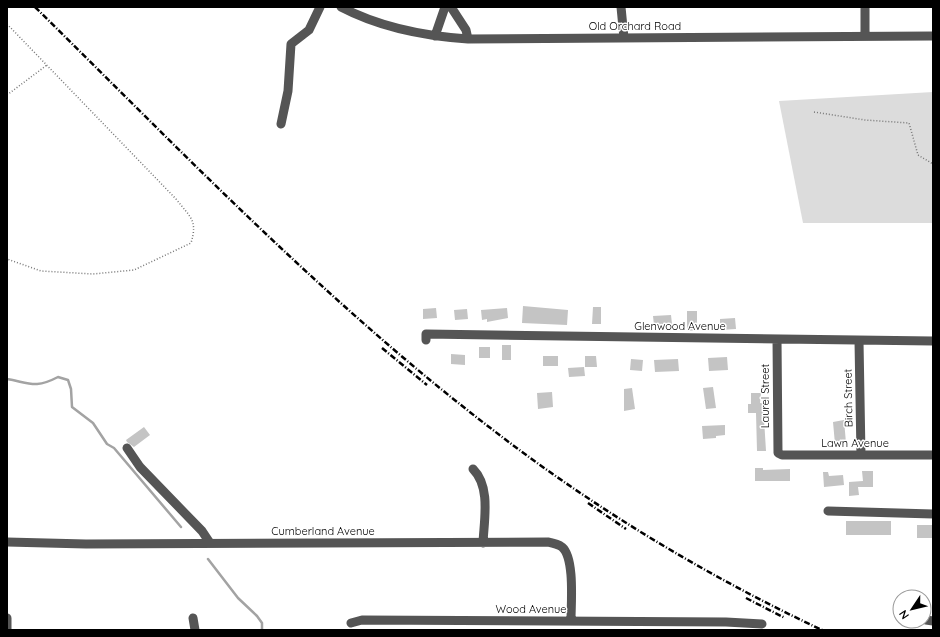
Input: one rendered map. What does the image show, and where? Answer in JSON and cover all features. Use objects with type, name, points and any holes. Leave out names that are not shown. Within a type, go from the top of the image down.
[{"type":"street","points":[[281,124],[288,91],[291,44],[309,30],[320,7]]},
{"type":"street","name":"Old Orchard Road","points":[[341,7],[378,23],[407,31],[434,36],[468,39],[933,36]]},
{"type":"street","points":[[434,36],[445,7]]},
{"type":"street","points":[[451,7],[466,30],[468,39]]},
{"type":"street","points":[[621,7],[624,38]]},
{"type":"street","points":[[865,7],[865,36]]},
{"type":"street","name":"Glenwood Avenue","points":[[426,337],[933,341]]},
{"type":"street","name":"Laurel Street","points":[[777,339],[776,448],[778,453]]},
{"type":"street","name":"Birch Street","points":[[860,341],[861,455]]},
{"type":"street","points":[[127,448],[140,466],[202,531],[210,543]]},
{"type":"street","name":"Lawn Avenue","points":[[778,453],[782,455],[933,455]]},
{"type":"street","points":[[473,469],[481,481],[484,497],[483,543]]},
{"type":"street","points":[[828,511],[933,514]]},
{"type":"street","name":"Cumberland Avenue","points":[[7,542],[548,542],[557,544],[564,548],[567,553],[570,566],[572,620]]},
{"type":"street","points":[[7,618],[7,630]]},
{"type":"street","points":[[193,618],[196,630]]},
{"type":"street","name":"Wood Avenue","points":[[351,623],[362,620],[572,620],[713,626],[762,624]]},
{"type":"path","points":[[7,24],[176,199],[192,220],[195,229],[191,243],[134,270],[93,274],[41,271],[7,259]]},
{"type":"path","points":[[7,95],[47,65]]},
{"type":"path","points":[[814,112],[865,120],[909,123],[918,155],[933,164]]},
{"type":"shaded area","points":[[933,92],[933,223],[803,223],[779,101]]},
{"type":"building","points":[[523,306],[568,310],[567,325],[522,323]]},
{"type":"building","points":[[593,307],[601,307],[601,324],[592,324]]},
{"type":"building","points":[[436,308],[437,318],[423,319],[423,309]]},
{"type":"building","points":[[507,308],[508,318],[487,322],[487,319],[482,320],[481,310]]},
{"type":"building","points":[[467,309],[468,319],[455,320],[454,310]]},
{"type":"building","points":[[687,311],[697,311],[697,330],[687,331]]},
{"type":"building","points":[[671,315],[672,324],[654,325],[653,316]]},
{"type":"building","points":[[735,318],[736,329],[720,330],[720,319]]},
{"type":"building","points":[[502,345],[511,345],[511,360],[502,360]]},
{"type":"building","points":[[479,347],[490,347],[490,358],[479,358]]},
{"type":"building","points":[[451,354],[465,355],[465,365],[451,364]]},
{"type":"building","points":[[543,356],[558,356],[558,366],[543,366]]},
{"type":"building","points":[[585,356],[596,356],[597,367],[585,367]]},
{"type":"building","points":[[727,357],[728,370],[709,371],[708,358]]},
{"type":"building","points":[[631,359],[643,360],[642,371],[630,370]]},
{"type":"building","points":[[678,359],[679,371],[655,372],[654,360]]},
{"type":"building","points":[[584,367],[585,376],[569,377],[568,368]]},
{"type":"building","points":[[713,387],[716,408],[706,409],[703,388]]},
{"type":"building","points":[[632,388],[635,409],[624,411],[624,389]]},
{"type":"building","points":[[552,392],[553,407],[538,409],[537,393]]},
{"type":"building","points":[[751,393],[761,393],[760,403],[763,403],[766,451],[757,451],[756,413],[748,413],[748,404],[751,404]]},
{"type":"building","points":[[844,420],[846,443],[835,444],[833,422]]},
{"type":"building","points":[[725,425],[725,435],[716,436],[716,438],[703,439],[702,426]]},
{"type":"building","points":[[144,427],[150,435],[134,447],[127,442],[126,440]]},
{"type":"building","points":[[755,468],[763,468],[763,470],[790,469],[790,481],[755,481]]},
{"type":"building","points":[[862,471],[873,471],[873,487],[858,487],[859,495],[849,496],[849,482],[863,481]]},
{"type":"building","points":[[823,472],[828,472],[829,476],[843,475],[844,485],[824,487]]},
{"type":"building","points":[[846,521],[891,521],[891,535],[846,535]]},
{"type":"building","points":[[917,525],[933,525],[933,538],[917,538]]},
{"type":"waterway","points":[[7,379],[32,384],[44,383],[58,377],[68,380],[71,389],[72,407],[93,423],[107,444],[114,448],[181,527]]},
{"type":"waterway","points":[[208,559],[238,598],[257,616],[262,623],[262,630]]},
{"type":"railway","points":[[35,7],[201,172],[258,226],[315,279],[432,382],[531,459],[611,513],[694,564],[822,630]]},
{"type":"railway","points":[[382,348],[427,385]]},
{"type":"railway","points":[[588,503],[626,529]]},
{"type":"railway","points":[[746,598],[785,618]]}]
